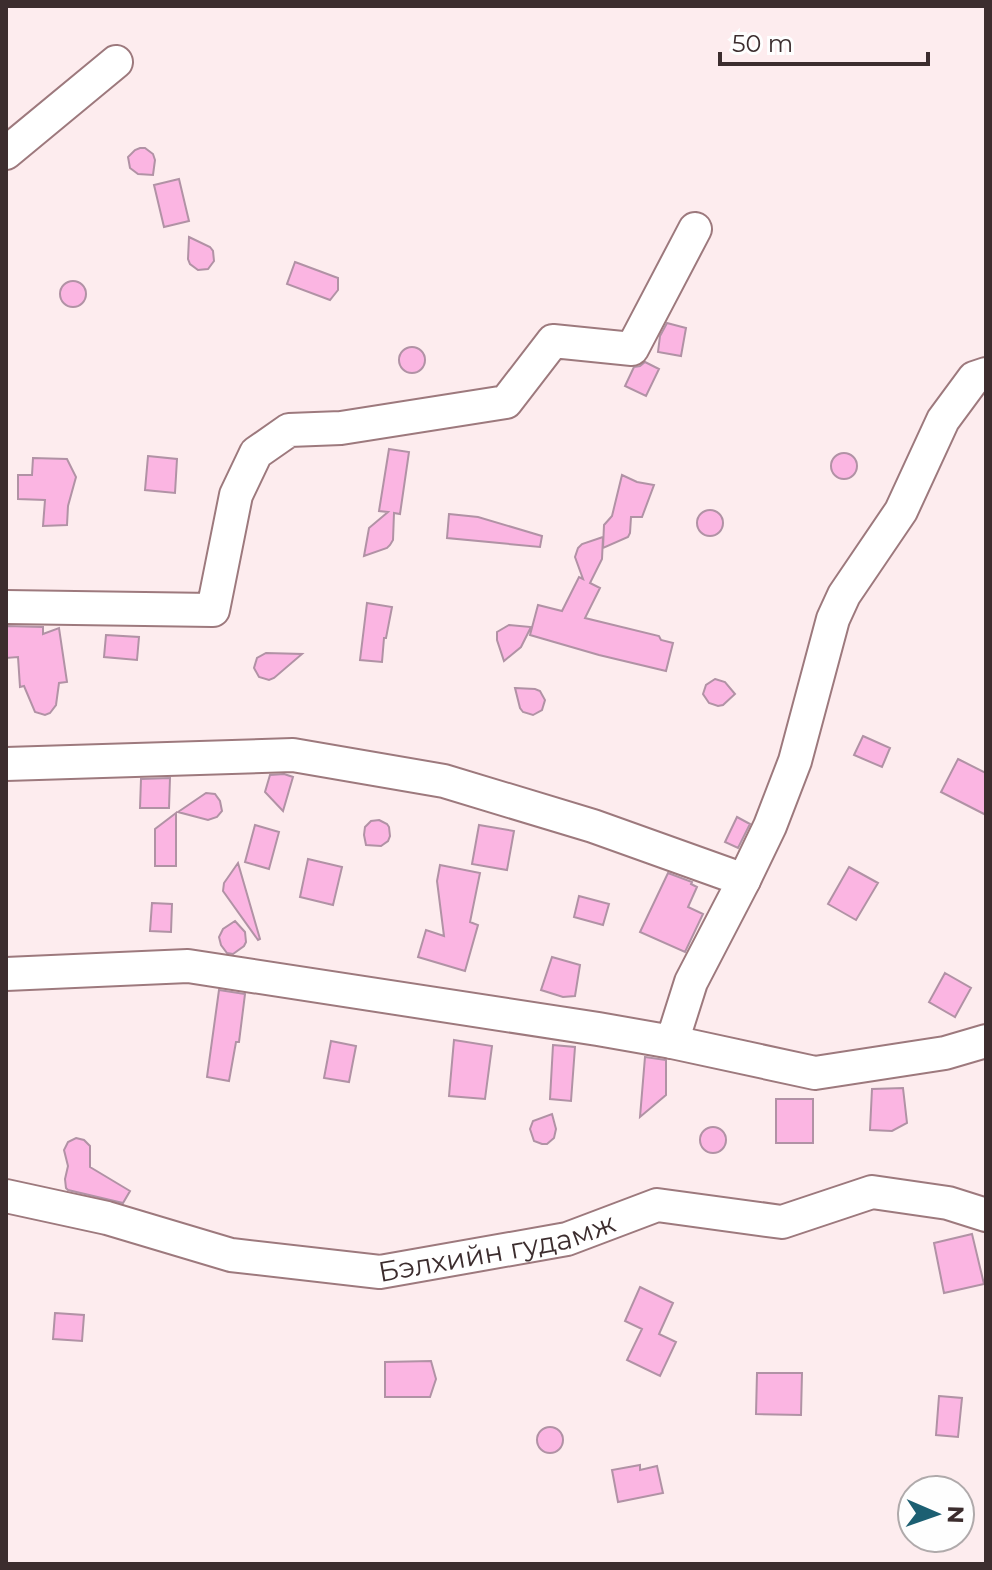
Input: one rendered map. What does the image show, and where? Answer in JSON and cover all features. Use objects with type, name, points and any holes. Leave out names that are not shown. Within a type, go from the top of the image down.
[{"type":"street","points":[[6,153],[116,62]]},
{"type":"street","points":[[6,607],[213,610],[236,495],[256,453],[289,430],[341,428],[506,402],[553,341],[632,349],[695,229]]},
{"type":"street","points":[[672,1042],[691,982],[770,826],[795,761],[833,619],[844,595],[901,511],[943,420],[974,378],[986,374]]},
{"type":"street","points":[[6,764],[293,755],[444,781],[593,826],[744,880]]},
{"type":"street","points":[[6,974],[188,966],[598,1029],[815,1073],[945,1053],[986,1041]]},
{"type":"street","name":"Бэлхийн гудамж","points":[[6,1196],[107,1218],[231,1255],[380,1272],[567,1239],[657,1205],[782,1222],[872,1192],[948,1203],[986,1215]]},
{"type":"building","points":[[140,148],[153,154],[153,175],[138,174],[130,168],[128,157]]},
{"type":"building","points":[[179,179],[189,221],[164,227],[154,185]]},
{"type":"building","points":[[189,237],[213,251],[214,261],[208,269],[198,270],[190,264]]},
{"type":"building","points":[[295,262],[338,278],[338,290],[330,300],[287,284]]},
{"type":"building","points":[[73,281],[82,285],[86,294],[82,303],[73,307],[64,303],[60,294],[64,285]]},
{"type":"building","points":[[667,323],[686,328],[681,356],[658,352],[660,336]]},
{"type":"building","points":[[412,347],[421,351],[425,360],[421,369],[412,373],[403,369],[399,360],[403,351]]},
{"type":"building","points":[[645,362],[659,369],[646,396],[625,386],[634,367]]},
{"type":"building","points":[[389,449],[409,452],[400,514],[394,513],[390,545],[364,556],[369,528],[388,512],[379,511]]},
{"type":"building","points":[[844,453],[853,457],[857,466],[853,475],[844,479],[835,475],[831,466],[835,457]]},
{"type":"building","points":[[148,456],[177,459],[175,493],[145,490]]},
{"type":"building","points":[[33,458],[67,459],[76,477],[68,506],[67,525],[43,526],[45,500],[18,499],[18,475],[32,475]]},
{"type":"building","points":[[622,475],[654,485],[642,517],[631,517],[628,537],[603,548],[604,525],[612,516]]},
{"type":"building","points":[[710,510],[719,514],[723,523],[719,532],[710,536],[701,532],[697,523],[701,514]]},
{"type":"building","points":[[449,514],[478,517],[542,536],[540,547],[447,538]]},
{"type":"building","points":[[603,537],[602,559],[590,583],[600,588],[585,618],[659,636],[661,640],[673,643],[666,671],[530,635],[538,605],[562,611],[579,577],[583,579],[575,557],[578,548]]},
{"type":"building","points":[[367,603],[392,607],[382,662],[360,660]]},
{"type":"building","points":[[509,625],[531,627],[521,647],[504,661],[497,632]]},
{"type":"building","points":[[6,626],[43,627],[43,634],[59,628],[67,682],[59,683],[56,705],[50,713],[35,712],[24,686],[20,687],[18,657],[6,658]]},
{"type":"building","points":[[106,635],[139,637],[137,660],[104,657]]},
{"type":"building","points":[[266,653],[302,654],[269,680],[259,677],[254,668],[257,658]]},
{"type":"building","points":[[715,679],[725,682],[735,694],[723,705],[709,703],[703,694],[706,685]]},
{"type":"building","points":[[515,688],[540,691],[545,700],[542,710],[533,715],[523,712]]},
{"type":"building","points":[[863,736],[890,748],[882,767],[854,755]]},
{"type":"building","points":[[958,759],[986,773],[986,815],[941,792]]},
{"type":"building","points":[[270,775],[293,777],[283,811],[265,792]]},
{"type":"building","points":[[170,778],[169,808],[140,808],[141,779]]},
{"type":"building","points":[[206,793],[215,794],[220,801],[222,811],[217,817],[208,820],[178,812]]},
{"type":"building","points":[[176,813],[176,866],[155,866],[155,829]]},
{"type":"building","points":[[737,817],[750,824],[738,848],[725,842]]},
{"type":"building","points":[[379,820],[389,827],[388,841],[381,846],[366,845],[365,827],[371,821]]},
{"type":"building","points":[[255,825],[279,832],[269,869],[245,862]]},
{"type":"building","points":[[479,825],[514,831],[507,870],[472,864]]},
{"type":"building","points":[[308,859],[342,867],[333,905],[300,897]]},
{"type":"building","points":[[238,863],[258,940],[223,891],[224,883]]},
{"type":"building","points":[[440,865],[480,873],[470,922],[478,925],[465,971],[418,957],[426,930],[444,936],[437,881]]},
{"type":"building","points":[[849,867],[878,883],[856,920],[828,904]]},
{"type":"building","points":[[668,873],[697,887],[688,907],[703,914],[685,952],[640,932]]},
{"type":"building","points":[[579,896],[609,904],[603,925],[574,917]]},
{"type":"building","points":[[152,903],[172,904],[171,932],[150,931]]},
{"type":"building","points":[[235,921],[245,932],[246,942],[233,954],[227,953],[219,937],[223,929]]},
{"type":"building","points":[[552,957],[580,965],[575,996],[563,997],[541,990]]},
{"type":"building","points":[[945,973],[971,988],[955,1017],[929,1002]]},
{"type":"building","points":[[219,990],[245,994],[239,1042],[236,1042],[229,1081],[207,1077]]},
{"type":"building","points":[[454,1040],[492,1046],[485,1099],[449,1096]]},
{"type":"building","points":[[331,1041],[356,1046],[349,1082],[324,1078]]},
{"type":"building","points":[[553,1045],[575,1047],[571,1101],[550,1099]]},
{"type":"building","points":[[645,1057],[666,1060],[666,1095],[640,1117]]},
{"type":"building","points":[[903,1088],[907,1123],[892,1131],[870,1130],[872,1089]]},
{"type":"building","points":[[776,1099],[813,1099],[813,1143],[776,1143]]},
{"type":"building","points":[[552,1114],[556,1129],[554,1138],[547,1144],[534,1141],[530,1129],[533,1121]]},
{"type":"building","points":[[713,1127],[722,1131],[726,1140],[722,1149],[713,1153],[704,1149],[700,1140],[704,1131]]},
{"type":"building","points":[[76,1138],[90,1146],[90,1167],[130,1191],[123,1203],[66,1188],[68,1166],[64,1150],[68,1142]]},
{"type":"building","points":[[972,1234],[984,1284],[944,1293],[934,1243]]},
{"type":"building","points":[[640,1287],[673,1303],[659,1334],[676,1342],[660,1376],[627,1360],[642,1329],[625,1321]]},
{"type":"building","points":[[55,1313],[84,1315],[82,1341],[53,1339]]},
{"type":"building","points":[[431,1361],[436,1379],[430,1397],[385,1397],[385,1362]]},
{"type":"building","points":[[757,1373],[802,1373],[801,1415],[756,1414]]},
{"type":"building","points":[[939,1396],[962,1398],[958,1437],[936,1435]]},
{"type":"building","points":[[550,1427],[559,1431],[563,1440],[559,1449],[550,1453],[541,1449],[537,1440],[541,1431]]},
{"type":"building","points":[[640,1465],[640,1470],[657,1466],[663,1493],[618,1502],[612,1470]]}]
